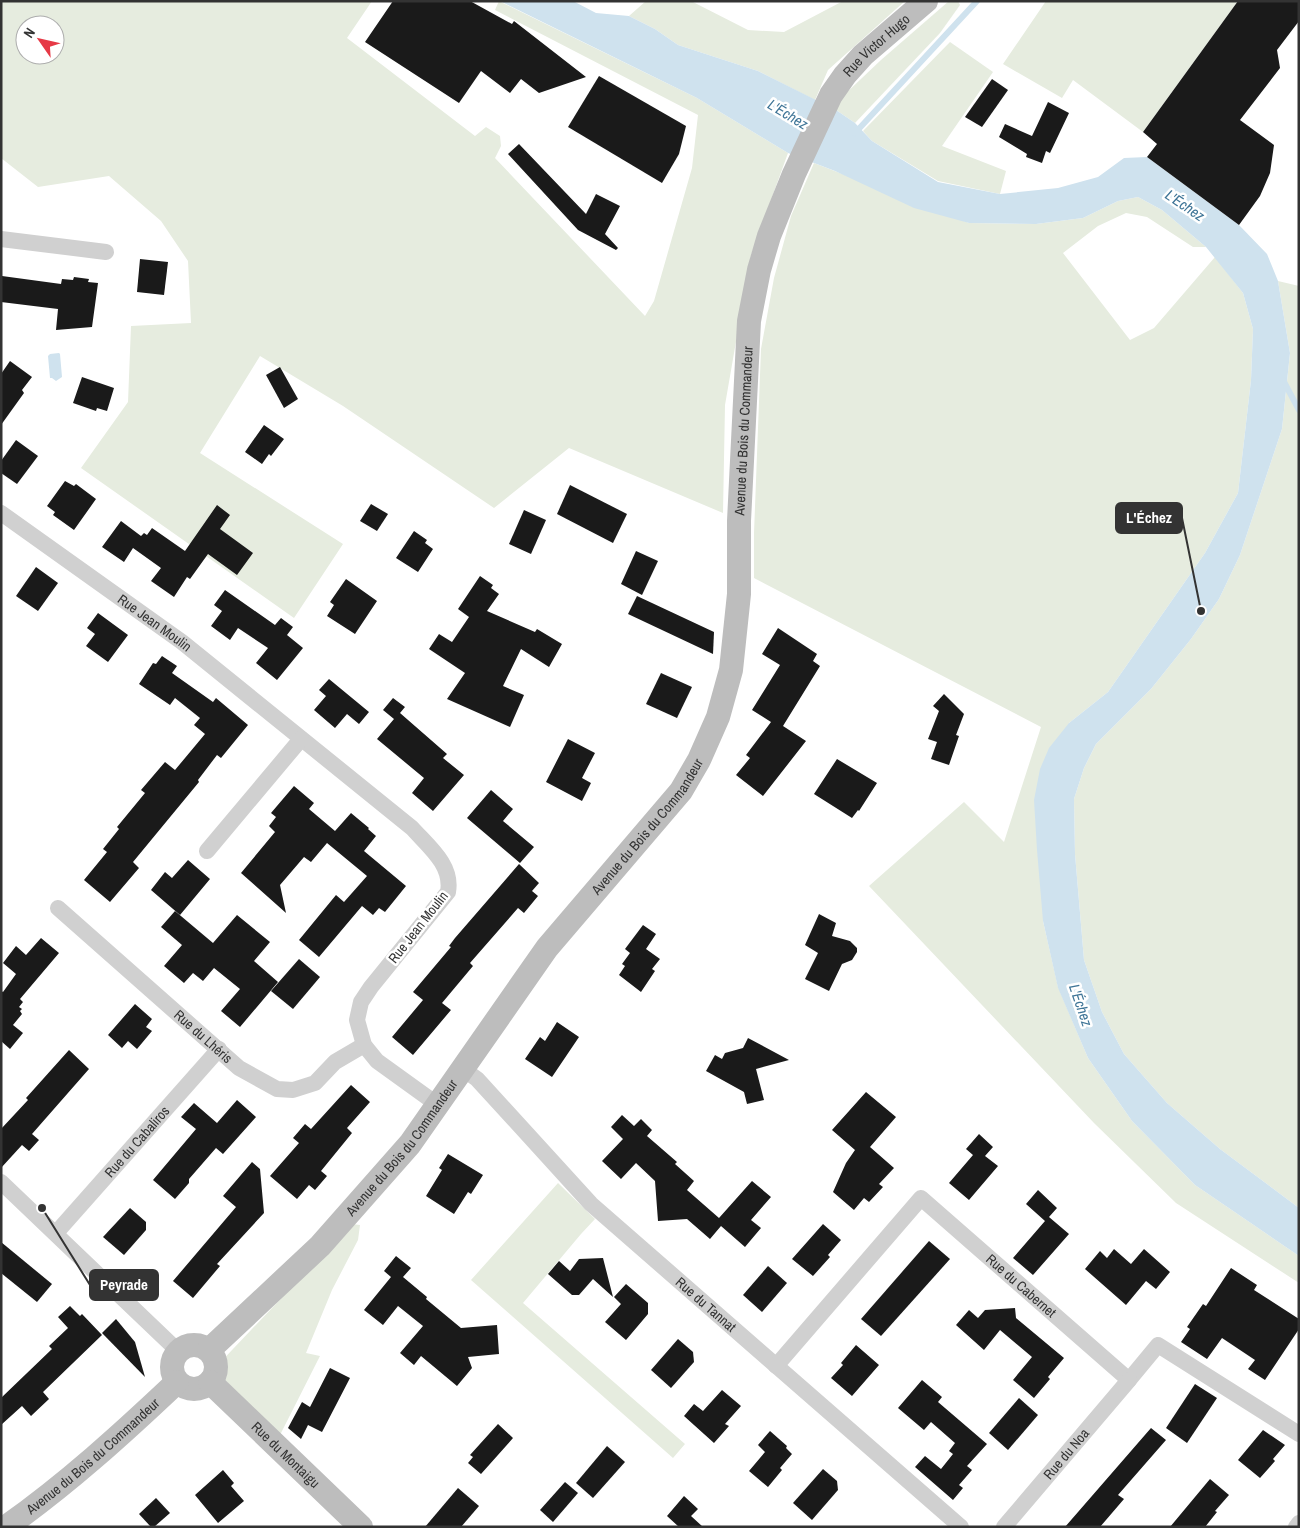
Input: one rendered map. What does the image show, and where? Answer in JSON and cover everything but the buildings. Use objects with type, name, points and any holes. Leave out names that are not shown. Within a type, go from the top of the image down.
[{"type":"main road","name":"Rue Victor Hugo","points":[[794,174],[831,95],[845,75],[863,55],[926,1]]},
{"type":"main road","name":"Avenue du Bois du Commandeur","points":[[209,1350],[320,1246],[410,1144],[547,948],[682,791],[699,760],[718,716],[731,670],[739,594],[738,521],[749,321],[759,270],[769,236],[794,174]]},
{"type":"main road","points":[[188,1345],[200,1345],[209,1350],[216,1360],[216,1372],[210,1382],[200,1389],[188,1389],[177,1382],[172,1372],[172,1361],[178,1351],[188,1345]]},
{"type":"main road","name":"Avenue du Bois du Commandeur","points":[[6,1527],[43,1501],[139,1418],[177,1382]]},
{"type":"main road","name":"Rue du Montaigu","points":[[210,1382],[361,1527]]},
{"type":"street","points":[[1,239],[106,252]]},
{"type":"street","name":"Rue Jean Moulin","points":[[1,513],[182,642],[412,828],[443,862],[448,874],[448,892],[371,987],[361,1002],[357,1020],[364,1045],[377,1061],[438,1105]]},
{"type":"street","points":[[207,851],[302,739]]},
{"type":"street","name":"Rue du Lhéris","points":[[58,908],[239,1068],[277,1089],[293,1090],[314,1082],[335,1062],[364,1045]]},
{"type":"street","name":"Rue du Cabaliros","points":[[56,1233],[219,1049]]},
{"type":"street","name":"Rue du Tannat","points":[[463,1069],[477,1079],[591,1204],[961,1527]]},
{"type":"street","points":[[1,1182],[178,1351]]},
{"type":"street","name":"Rue du Cabernet","points":[[776,1366],[921,1198],[1129,1380]]},
{"type":"street","points":[[1129,1380],[1158,1345],[1299,1434]]},
{"type":"street","name":"Rue du Noa","points":[[1004,1527],[1129,1380]]},
{"type":"street","points":[[1296,1527],[1299,1523]]},
{"type":"shaded area","points":[[1,1],[372,1],[347,38],[475,136],[486,127],[500,136],[501,146],[495,158],[645,316],[654,301],[692,168],[698,115],[495,10],[499,1],[697,98],[788,153],[751,255],[725,405],[723,513],[569,448],[494,508],[343,406],[260,356],[200,453],[343,544],[294,618],[81,468],[128,402],[131,326],[191,323],[188,261],[161,221],[109,176],[38,187],[1,158]]},
{"type":"shaded area","points":[[646,1],[691,1],[748,30],[784,32],[843,1],[905,1],[828,70],[815,100],[758,71],[678,45],[655,29],[629,16]]},
{"type":"shaded area","points":[[949,1],[958,1],[960,5],[940,33],[855,123],[836,110],[843,96]]},
{"type":"shaded area","points":[[1046,1],[1238,1],[1143,132],[1073,80],[1062,98],[1003,64]]},
{"type":"shaded area","points":[[950,42],[993,72],[942,146],[1006,171],[1000,194],[938,181],[872,141],[863,131]]},
{"type":"shaded area","points":[[814,163],[969,223],[1036,224],[1083,218],[1118,201],[1138,197],[1162,210],[1206,247],[1193,247],[1147,217],[1126,213],[1098,226],[1063,253],[1130,340],[1154,328],[1215,257],[1243,293],[1253,329],[1251,380],[1238,493],[1205,553],[1108,692],[1069,723],[1043,921],[1058,987],[1088,1058],[1132,1121],[1195,1185],[1299,1256],[1299,1283],[1176,1203],[1094,1123],[869,886],[964,802],[1004,842],[1041,727],[754,578],[761,349],[774,278],[791,216]]},
{"type":"shaded area","points":[[1278,281],[1299,286],[1299,1208],[1220,1149],[1167,1103],[1124,1054],[1102,1012],[1084,960],[1075,854],[1074,799],[1084,768],[1096,744],[1151,689],[1191,639],[1219,599],[1240,555],[1282,429],[1290,353]]},
{"type":"shaded area","points":[[558,1183],[595,1219],[523,1303],[685,1444],[673,1458],[471,1280]]},
{"type":"shaded area","points":[[352,1224],[360,1225],[358,1240],[332,1290],[306,1353],[320,1356],[280,1435],[214,1369]]},
{"type":"water","points":[[500,1],[573,1],[596,13],[629,16],[655,29],[678,45],[758,71],[836,110],[855,123],[872,141],[938,182],[1000,194],[1058,188],[1098,177],[1124,158],[1147,157],[1239,225],[1267,254],[1278,281],[1290,353],[1282,429],[1240,555],[1219,599],[1191,639],[1151,689],[1096,744],[1084,768],[1074,799],[1075,854],[1084,960],[1102,1012],[1124,1054],[1167,1103],[1220,1149],[1299,1208],[1299,1256],[1195,1185],[1132,1121],[1088,1058],[1058,988],[1043,921],[1034,800],[1040,769],[1049,748],[1069,723],[1108,692],[1205,553],[1238,493],[1251,380],[1253,329],[1243,293],[1206,247],[1162,210],[1138,197],[1118,201],[1083,218],[1036,224],[969,223],[914,208],[835,171],[788,153],[697,98]]},
{"type":"water","points":[[59,353],[62,377],[56,381],[50,378],[48,356]]},
{"type":"waterway","points":[[855,133],[977,1]]},
{"type":"waterway","points":[[1283,380],[1299,410]]},
{"type":"place","name":"L'Échez","points":[[1201,611]]},
{"type":"place","name":"Peyrade","points":[[42,1208]]}]
